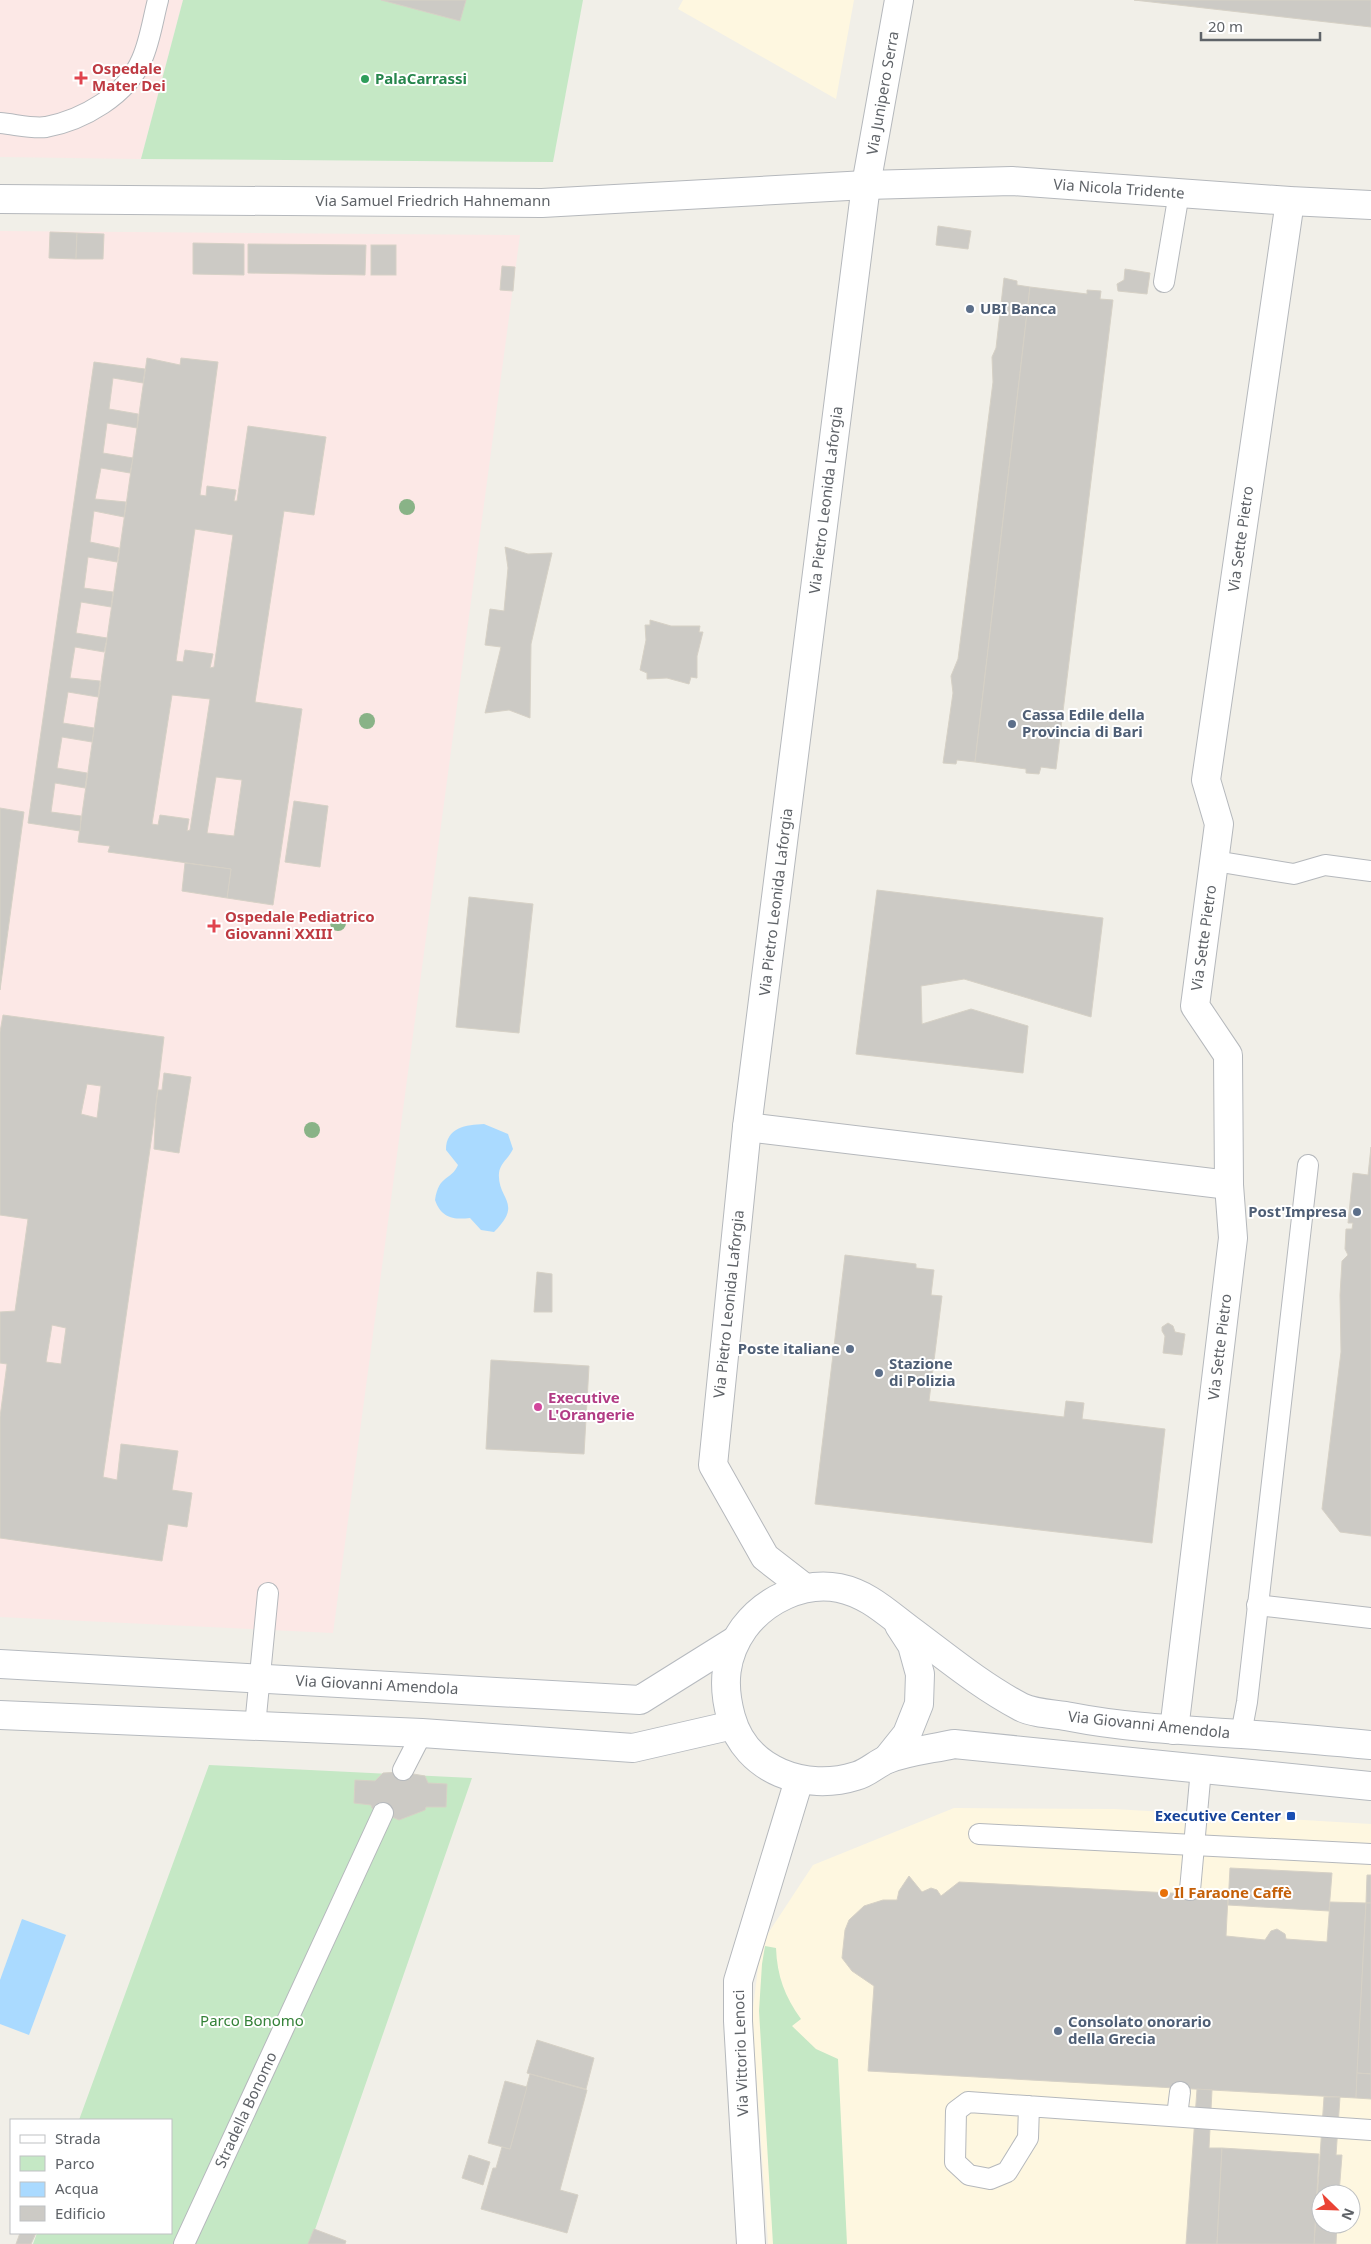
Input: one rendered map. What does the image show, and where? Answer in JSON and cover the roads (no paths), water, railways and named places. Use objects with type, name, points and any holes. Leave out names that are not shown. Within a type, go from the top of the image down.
[{"type":"street","name":"Via Junipero Serra","points":[[866,185],[899,0]]},
{"type":"street","name":"Via Nicola Tridente","points":[[866,185],[1012,181],[1371,205]]},
{"type":"street","name":"Via Samuel Friedrich Hahnemann","points":[[0,199],[542,203],[866,185]]},
{"type":"street","name":"Via Pietro Leonida Laforgia","points":[[804,1588],[765,1557],[713,1465],[747,1127],[866,185]]},
{"type":"street","name":"Via Sette Pietro","points":[[1174,1730],[1234,1238],[1229,1185],[1228,1055],[1195,1006],[1219,824],[1206,780],[1290,201]]},
{"type":"street","points":[[747,1127],[1229,1185]]},
{"type":"street","name":"Via Giovanni Amendola","points":[[1371,1745],[1174,1730],[1097,1722],[1023,1708],[977,1680],[869,1599],[838,1588],[804,1588],[777,1598],[753,1616],[736,1640],[726,1667],[725,1696],[733,1725],[749,1750],[771,1769],[798,1780],[827,1783],[859,1776],[887,1759],[954,1744],[1371,1786]]},
{"type":"street","name":"Via Giovanni Amendola","points":[[887,1759],[907,1734],[919,1704],[920,1674],[918,1666],[912,1645],[895,1619]]},
{"type":"street","name":"Via Giovanni Amendola","points":[[0,1664],[640,1700],[736,1640]]},
{"type":"street","points":[[0,1715],[422,1733],[633,1748],[733,1725]]},
{"type":"street","name":"Via Vittorio Lenoci","points":[[751,2244],[738,2021],[738,1981],[798,1780]]},
{"type":"lane","points":[[0,123],[44,127],[75,118],[98,107],[120,90],[134,74],[142,59],[158,0]]},
{"type":"lane","points":[[1164,282],[1179,193]]},
{"type":"lane","points":[[1214,861],[1294,874],[1325,865],[1371,871]]},
{"type":"lane","points":[[1241,1734],[1247,1702],[1308,1166]]},
{"type":"lane","points":[[255,1726],[268,1592]]},
{"type":"lane","points":[[1257,1604],[1371,1618]]},
{"type":"lane","points":[[403,1770],[422,1733]]},
{"type":"lane","points":[[1190,1890],[1201,1769]]},
{"type":"lane","name":"Stradella Bonomo","points":[[184,2244],[383,1813]]},
{"type":"lane","points":[[979,1834],[1371,1854]]},
{"type":"lane","points":[[1177,2116],[1180,2092]]},
{"type":"lane","points":[[1029,2106],[1028,2138],[1007,2172],[990,2179],[969,2175],[955,2162],[956,2110],[968,2102],[1029,2106],[1177,2116],[1371,2130]]},
{"type":"water","points":[[484,1124],[508,1134],[513,1149],[501,1166],[499,1173],[499,1182],[507,1201],[507,1214],[494,1232],[481,1230],[470,1218],[459,1219],[444,1214],[435,1200],[439,1186],[452,1174],[458,1165],[446,1150],[449,1136],[458,1129],[470,1125]]},
{"type":"water","points":[[22,1919],[66,1935],[29,2035],[0,2024],[0,1980]]},
{"type":"place","name":"Ospedale Mater Dei","points":[[81,78]]},
{"type":"place","name":"PalaCarrassi","points":[[365,79]]},
{"type":"place","name":"UBI Banca","points":[[970,309]]},
{"type":"place","name":"Cassa Edile della Provincia di Bari","points":[[1012,724]]},
{"type":"place","name":"Ospedale Pediatrico Giovanni XXIII","points":[[214,926]]},
{"type":"place","name":"Post'Impresa","points":[[1357,1212]]},
{"type":"place","name":"Poste italiane","points":[[850,1349]]},
{"type":"place","name":"Stazione di Polizia","points":[[879,1373]]},
{"type":"place","name":"Executive L'Orangerie","points":[[538,1407]]},
{"type":"place","name":"Executive Center","points":[[1291,1816]]},
{"type":"place","name":"Il Faraone Caffè","points":[[1164,1893]]},
{"type":"place","name":"Consolato onorario della Grecia","points":[[1058,2031]]},
{"type":"park label","name":"Parco Bonomo","points":[[252,2021]]}]
